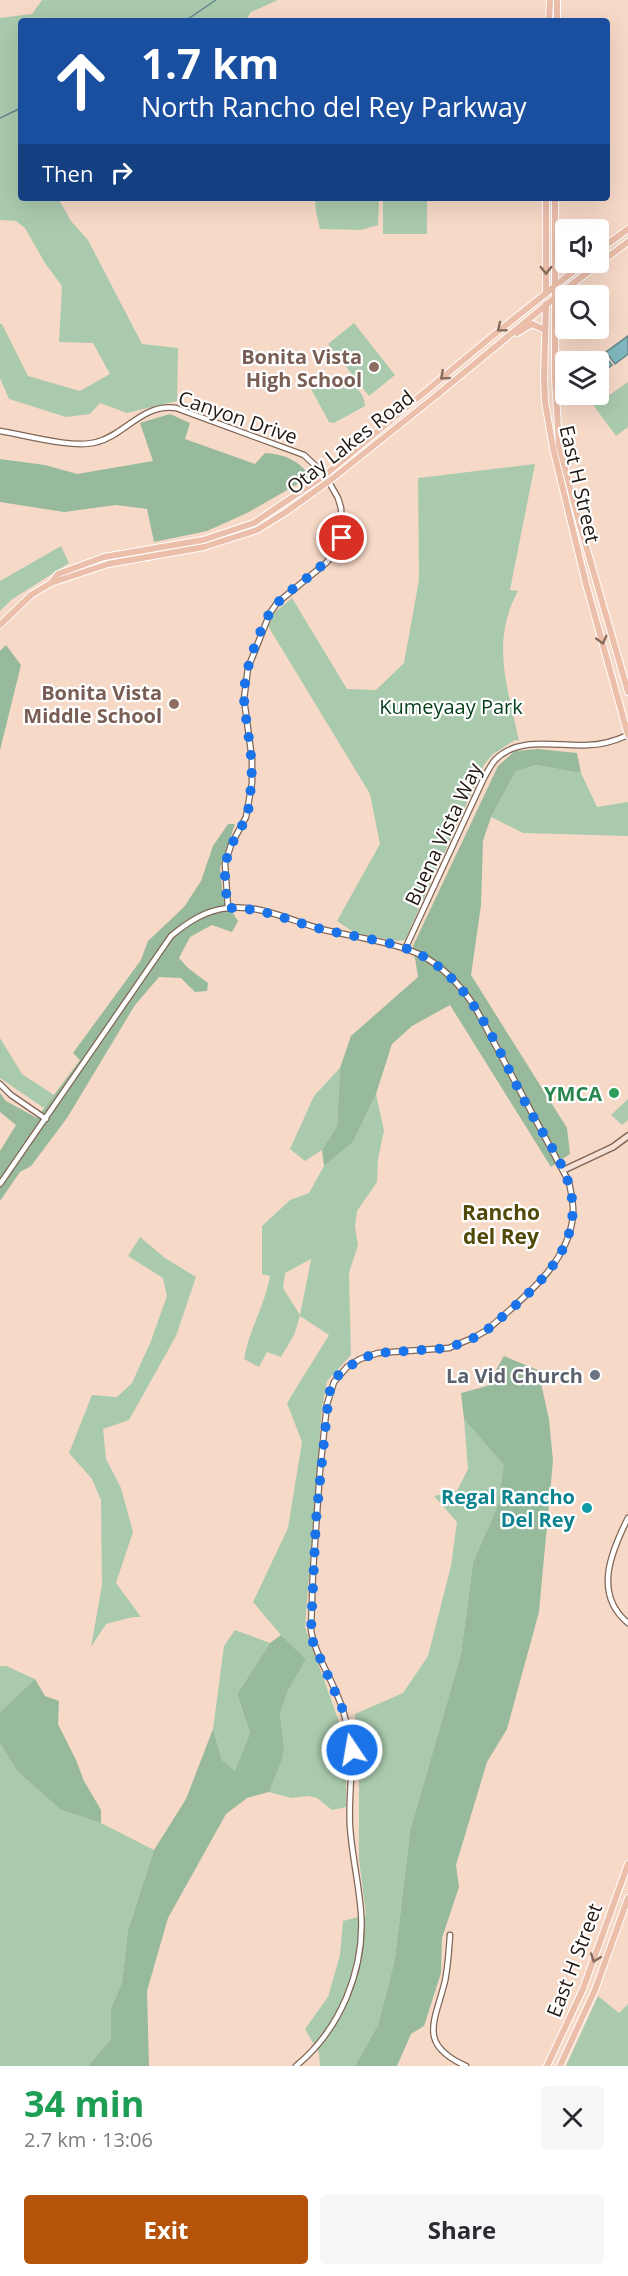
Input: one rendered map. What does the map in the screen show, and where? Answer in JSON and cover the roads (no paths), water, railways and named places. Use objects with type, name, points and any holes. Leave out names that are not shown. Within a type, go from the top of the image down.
[{"type":"main road","points":[[549,18],[550,0]]},
{"type":"main road","points":[[557,0],[557,18]]},
{"type":"main road","name":"East H Street","points":[[546,201],[545,402],[554,457],[628,735]]},
{"type":"main road","name":"East H Street","points":[[555,201],[555,219]]},
{"type":"main road","points":[[609,243],[628,229]]},
{"type":"main road","name":"Otay Lakes Road","points":[[572,285],[628,242]]},
{"type":"main road","name":"East H Street","points":[[556,273],[556,285]]},
{"type":"main road","name":"Otay Lakes Road","points":[[556,285],[571,273]]},
{"type":"main road","name":"Otay Lakes Road","points":[[327,478],[555,286]]},
{"type":"main road","name":"Otay Lakes Road","points":[[0,625],[31,595],[51,584],[58,574],[104,557],[203,540],[254,523],[327,478],[511,335],[555,298]]},
{"type":"main road","points":[[511,335],[532,324],[545,330]]},
{"type":"main road","name":"East H Street","points":[[555,339],[559,445],[628,692]]},
{"type":"main road","points":[[564,1170],[613,1147],[628,1136]]},
{"type":"main road","name":"East H Street","points":[[547,2066],[583,1989],[628,1864]]},
{"type":"main road","name":"East H Street","points":[[560,2066],[595,1990],[628,1898]]},
{"type":"street","name":"Canyon Drive","points":[[0,431],[76,444],[90,444],[110,437],[158,408],[176,408],[300,454],[327,478]]},
{"type":"street","points":[[228,908],[225,864],[231,845],[246,817],[252,783],[252,759],[244,699],[248,668],[270,613],[277,603],[326,563],[336,551],[342,538],[341,508],[327,478]]},
{"type":"street","name":"Buena Vista Way","points":[[405,949],[483,780],[495,760],[519,746],[531,744],[589,745],[612,742],[628,735]]},
{"type":"street","points":[[0,1184],[171,936],[184,924],[203,914],[228,908],[252,908],[405,949],[443,969],[464,991],[475,1007],[569,1182],[573,1214],[571,1228],[563,1248],[550,1269],[499,1319],[476,1337],[449,1348],[378,1353],[360,1359],[339,1374],[329,1393],[316,1520],[311,1630],[313,1642],[340,1702],[352,1750],[350,1827],[361,1913],[361,1936],[356,1970],[344,2003],[332,2026],[315,2048],[296,2066]]},
{"type":"street","points":[[0,1084],[11,1095],[46,1119]]},
{"type":"street","points":[[628,1518],[611,1559],[608,1587],[611,1604],[628,1623]]},
{"type":"street","points":[[450,1935],[445,1979],[433,2027],[437,2046],[444,2054],[466,2066]]},
{"type":"water","points":[[628,336],[628,354],[615,364],[607,351]]},
{"type":"waterway","points":[[189,18],[216,0]]},
{"type":"waterway","points":[[0,118],[18,109]]},
{"type":"place","name":"Bonita Vista High School","points":[[374,367]]},
{"type":"place","name":"Bonita Vista Middle School","points":[[174,704]]},
{"type":"place","name":"YMCA","points":[[614,1093]]},
{"type":"place","name":"La Vid Church","points":[[595,1375]]},
{"type":"place","name":"Regal Rancho Del Rey","points":[[587,1508]]},
{"type":"district","name":"Rancho del Rey","points":[[501,1224]]},
{"type":"park label","name":"Kumeyaay Park","points":[[451,706]]}]
